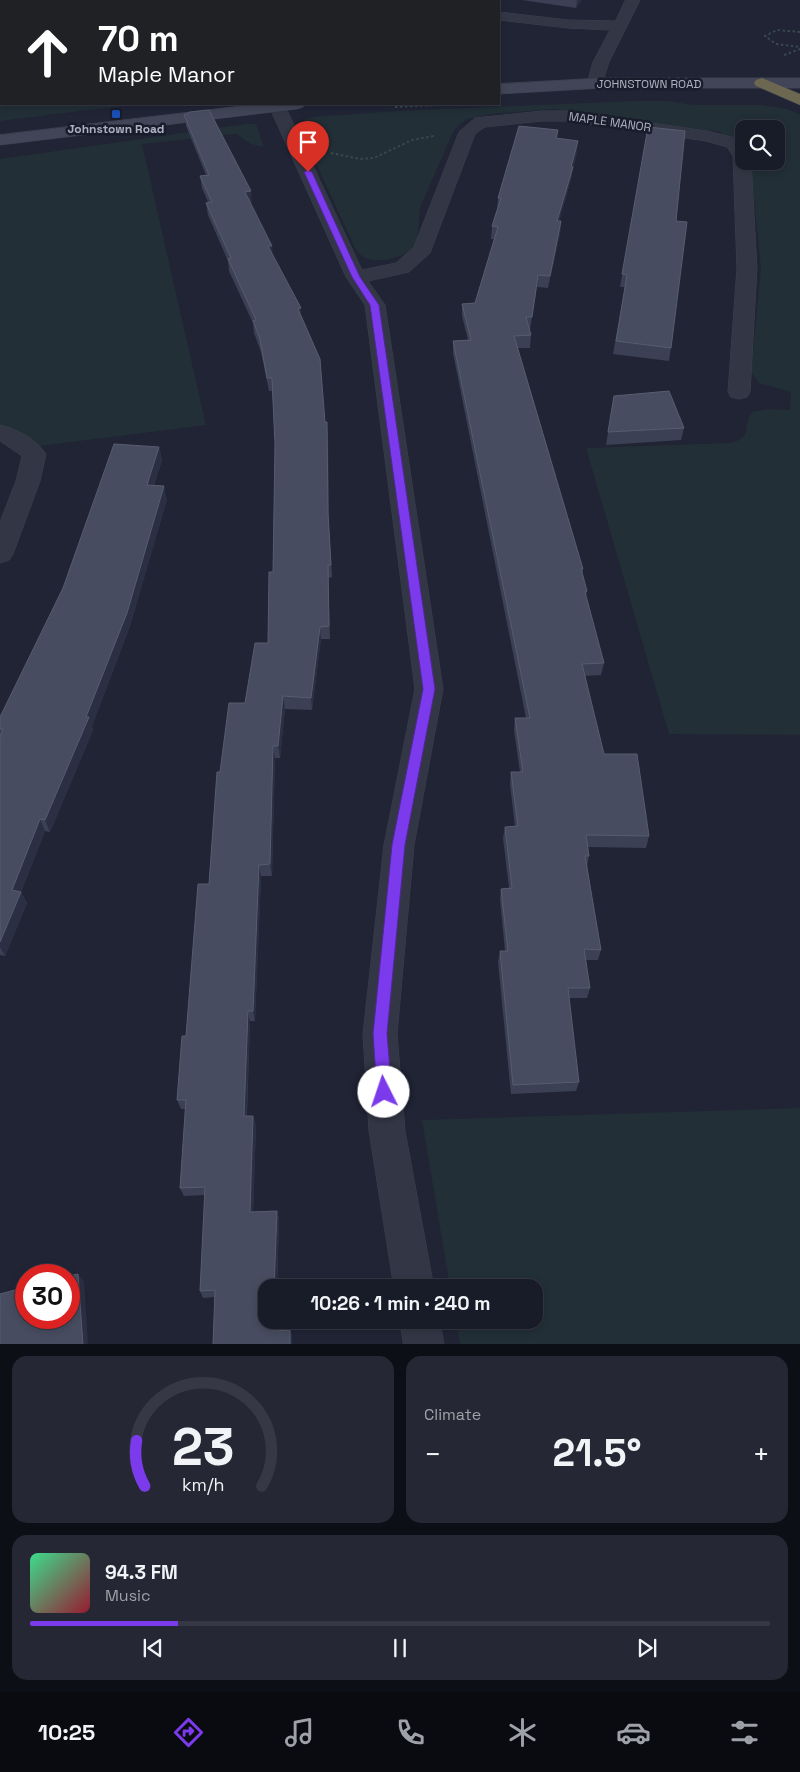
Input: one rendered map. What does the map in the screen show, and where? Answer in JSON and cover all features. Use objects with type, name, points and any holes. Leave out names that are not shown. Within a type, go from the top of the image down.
[{"type":"highway","points":[[762,83],[800,100]]},
{"type":"street","points":[[595,84],[601,62],[633,0]]},
{"type":"street","points":[[500,16],[568,24],[581,23],[618,26]]},
{"type":"street","name":"JOHNSTOWN ROAD","points":[[500,89],[595,84],[800,83]]},
{"type":"street","points":[[0,140],[287,105],[292,137],[356,277],[374,305],[429,689],[399,845],[380,1034],[387,1131],[412,1279]]},
{"type":"street","name":"MAPLE MANOR","points":[[467,132],[481,122],[542,116],[570,116],[707,136],[733,143],[742,156],[747,268],[739,392]]},
{"type":"street","points":[[356,277],[402,268],[423,250],[467,132]]},
{"type":"street","points":[[0,432],[12,436],[34,454],[28,481],[0,554]]},
{"type":"street","points":[[422,1329],[424,1344]]},
{"type":"path","points":[[800,32],[780,29],[770,31],[765,36],[773,44],[800,47]]},
{"type":"path","points":[[395,107],[440,105]]},
{"type":"path","points":[[292,137],[312,140],[324,151],[360,159],[374,158],[412,140],[435,135],[467,132]]},
{"type":"shaded area","points":[[668,101],[693,105],[762,105],[787,109],[800,115],[800,735],[669,734],[586,448],[730,443],[738,441],[745,435],[752,412],[769,409],[790,410],[791,392],[759,383],[751,372],[761,268],[751,170],[785,170],[785,120],[735,120],[735,142],[721,135],[721,132],[554,109],[491,114],[467,119],[453,132],[420,208],[417,247],[403,255],[386,260],[369,259],[362,256],[356,250],[307,144],[319,142],[308,132],[304,119],[395,111]]},
{"type":"shaded area","points":[[0,105],[129,105],[0,121]]},
{"type":"shaded area","points":[[256,124],[264,147],[251,144],[236,134],[142,144],[206,425],[32,447],[0,434],[0,159]]},
{"type":"shaded area","points":[[800,1108],[800,1344],[460,1344],[458,1329],[543,1329],[543,1279],[449,1279],[422,1120]]},
{"type":"building","points":[[209,110],[251,191],[245,192],[272,246],[268,246],[301,308],[298,309],[320,359],[325,422],[327,422],[328,513],[331,565],[328,565],[329,626],[320,627],[311,698],[283,696],[278,746],[273,746],[270,864],[259,865],[253,1011],[248,1011],[244,1116],[253,1116],[250,1212],[277,1211],[274,1279],[258,1279],[258,1329],[273,1329],[273,1331],[290,1330],[290,1344],[213,1344],[215,1290],[200,1291],[205,1187],[180,1188],[186,1100],[177,1100],[182,1036],[186,1036],[198,884],[209,884],[217,772],[220,772],[229,703],[245,703],[255,643],[268,643],[269,572],[273,572],[275,444],[272,378],[267,378],[260,339],[253,321],[256,320],[228,259],[231,258],[206,203],[212,202],[200,176],[209,175],[184,115],[190,112]]},
{"type":"building","points":[[519,126],[558,130],[556,138],[578,141],[571,167],[573,167],[557,221],[561,221],[550,276],[538,275],[532,317],[526,317],[531,335],[514,336],[583,569],[581,569],[587,591],[585,592],[604,663],[582,664],[604,754],[637,754],[649,836],[586,835],[589,856],[585,856],[601,950],[584,949],[590,988],[568,988],[579,1082],[513,1085],[500,951],[508,951],[501,889],[512,888],[505,827],[518,826],[511,772],[523,772],[515,718],[530,718],[453,341],[471,340],[462,304],[475,303],[498,227],[492,226],[501,198],[498,198]]},
{"type":"building","points":[[648,127],[685,131],[676,221],[687,222],[671,348],[616,341],[627,275],[622,274]]},
{"type":"building","points":[[669,391],[684,428],[608,432],[614,396]]},
{"type":"building","points":[[114,444],[159,447],[147,485],[164,486],[127,613],[86,717],[89,717],[45,820],[40,819],[12,890],[21,892],[0,942],[0,737],[3,729],[0,729],[0,717],[63,588]]},
{"type":"building","points":[[15,1290],[15,1329],[80,1329],[80,1302],[83,1344],[0,1344],[0,1294]]},
{"type":"place","name":"Johnstown Road","points":[[116,114]]},
{"type":"route","points":[[308,172],[356,277],[374,305],[429,689],[399,845],[380,1034],[384,1092]]}]
